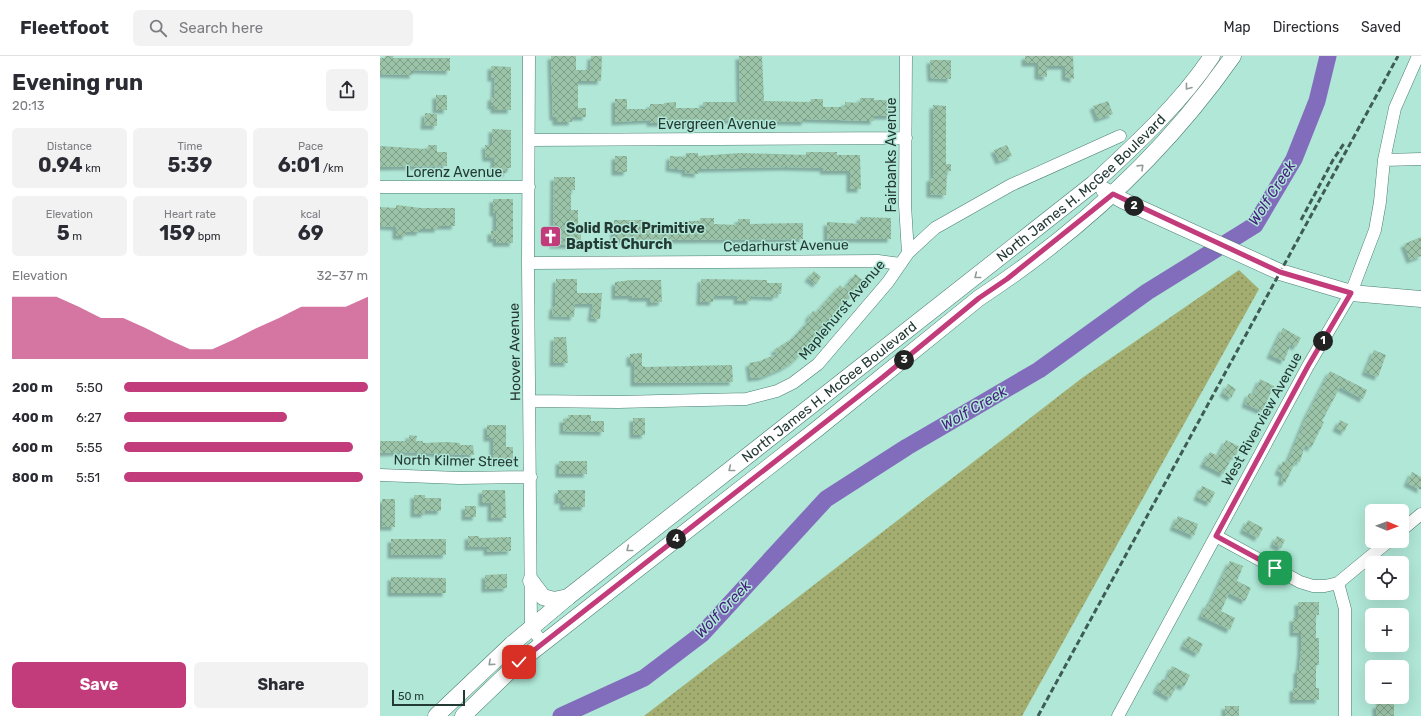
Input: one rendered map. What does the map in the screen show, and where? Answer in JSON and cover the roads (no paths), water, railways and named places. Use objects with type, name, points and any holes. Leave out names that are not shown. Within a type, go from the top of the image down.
[{"type":"main road","name":"North James H. McGee Boulevard","points":[[436,716],[476,676],[568,597],[1092,184],[1112,166],[1185,91],[1212,56]]},
{"type":"main road","name":"North James H. McGee Boulevard","points":[[463,716],[519,662],[879,380],[979,298],[1007,279],[1113,194],[1178,128],[1233,56]]},
{"type":"main road","points":[[1092,184],[1154,215],[1280,272],[1351,293],[1421,299]]},
{"type":"main road","points":[[531,581],[543,597],[554,600],[568,597]]},
{"type":"street","name":"Hoover Avenue","points":[[529,56],[528,263],[531,401],[531,628]]},
{"type":"street","name":"Fairbanks Avenue","points":[[906,56],[906,205],[908,253]]},
{"type":"street","name":"West Riverview Avenue","points":[[1118,716],[1308,366],[1351,293],[1375,230],[1380,202],[1384,160],[1395,108],[1418,56]]},
{"type":"street","name":"Maplehurst Avenue","points":[[531,401],[618,402],[746,399],[777,391],[793,383],[818,364],[888,282],[908,253],[935,228],[974,205],[1018,182],[1120,136]]},
{"type":"street","name":"Evergreen Avenue","points":[[529,140],[906,138]]},
{"type":"street","points":[[1384,160],[1421,159]]},
{"type":"street","name":"Lorenz Avenue","points":[[380,187],[529,187]]},
{"type":"street","name":"Cedarhurst Avenue","points":[[528,263],[878,260],[900,264]]},
{"type":"street","name":"North Kilmer Street","points":[[380,475],[460,478],[531,477]]},
{"type":"street","points":[[1409,524],[1421,514]]},
{"type":"street","points":[[1216,536],[1307,584],[1325,586],[1338,583],[1380,548]]},
{"type":"street","points":[[1338,583],[1345,609],[1345,716]]},
{"type":"street","points":[[531,628],[543,643]]},
{"type":"waterway","name":"Wolf Creek","points":[[561,716],[644,678],[702,634],[826,499],[907,447],[1039,370],[1147,292],[1255,225],[1294,159],[1317,101],[1328,56]]},
{"type":"railway","points":[[1038,716],[1398,56]]},
{"type":"railway","points":[[1301,220],[1333,160],[1345,142]]},
{"type":"place","name":"Solid Rock Primitive Baptist Church","points":[[550,236]]}]
